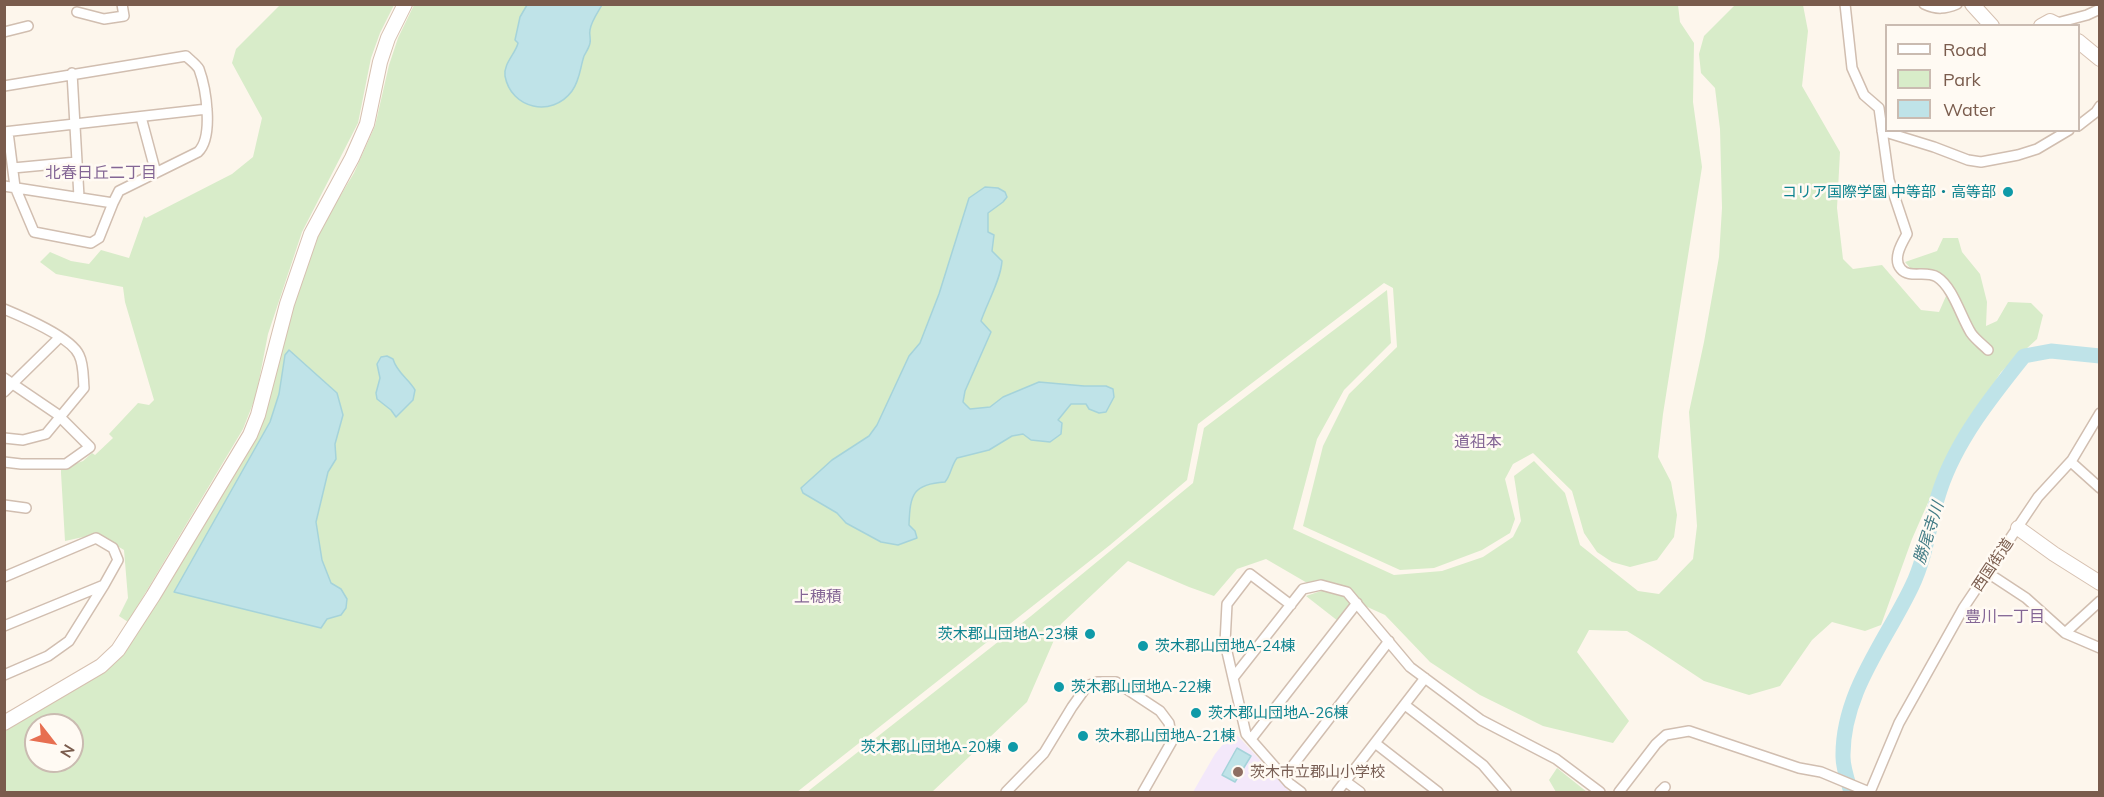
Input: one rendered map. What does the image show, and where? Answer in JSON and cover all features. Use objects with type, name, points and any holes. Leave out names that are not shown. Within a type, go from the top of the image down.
[{"type":"street","points":[[77,12],[104,19],[124,16],[122,4]]},
{"type":"street","points":[[4,723],[101,666],[118,650],[250,435],[258,416],[287,304],[311,234],[352,158],[367,124],[380,62],[388,38],[405,4]]},
{"type":"street","points":[[1845,4],[1852,68],[1864,94],[1879,108],[1889,180],[1907,234],[1899,247],[1898,262],[1901,269],[1908,274],[1931,274],[1939,277],[1952,295],[1972,334],[1988,350]]},
{"type":"street","points":[[1924,4],[1933,8],[1945,9],[1957,4]]},
{"type":"street","points":[[1972,4],[1990,24]]},
{"type":"street","points":[[2058,24],[2100,9]]},
{"type":"street","points":[[4,32],[28,26]]},
{"type":"street","points":[[2080,42],[2100,59]]},
{"type":"street","points":[[4,86],[186,56],[198,67],[207,109],[206,137],[203,147],[198,152],[119,191],[99,238],[91,243],[34,232],[10,186],[6,132],[207,109]]},
{"type":"street","points":[[72,73],[79,197]]},
{"type":"street","points":[[2080,125],[2100,106]]},
{"type":"street","points":[[141,117],[156,173]]},
{"type":"street","points":[[1885,132],[1968,160],[1981,162],[2037,149],[2046,136],[2061,132]]},
{"type":"street","points":[[10,163],[77,162]]},
{"type":"street","points":[[10,186],[113,202]]},
{"type":"street","points":[[4,309],[73,346],[80,356],[84,388],[46,434],[23,440],[4,438]]},
{"type":"street","points":[[4,393],[60,337]]},
{"type":"street","points":[[4,378],[60,418],[90,447],[66,464],[4,462]]},
{"type":"street","name":"西国街道","points":[[1867,792],[1899,723],[1964,607],[2038,497],[2071,462],[2100,413]]},
{"type":"street","points":[[2071,462],[2100,488]]},
{"type":"street","points":[[4,505],[26,508]]},
{"type":"street","points":[[2018,528],[2100,583]]},
{"type":"street","points":[[4,675],[48,656],[62,647],[74,634],[105,585],[116,565],[117,554],[113,548],[96,538],[6,573]]},
{"type":"street","points":[[1988,573],[2026,598],[2065,633],[2100,648]]},
{"type":"street","points":[[1291,604],[1250,574],[1227,604],[1225,643],[1246,734],[1284,777],[1301,792]]},
{"type":"street","points":[[4,626],[105,585]]},
{"type":"street","points":[[1233,678],[1303,590],[1321,585],[1347,592],[1410,667],[1481,720],[1556,759],[1600,792]]},
{"type":"street","points":[[2065,633],[2100,601]]},
{"type":"street","points":[[1251,739],[1357,603]]},
{"type":"street","points":[[1284,777],[1389,641]]},
{"type":"street","points":[[1337,792],[1425,678]]},
{"type":"street","points":[[1006,792],[1044,753],[1087,686],[1098,682],[1116,682],[1160,711],[1169,723],[1172,741],[1143,792]]},
{"type":"street","points":[[1405,705],[1483,765],[1506,792]]},
{"type":"street","points":[[1619,792],[1656,744],[1666,735],[1689,731],[1799,768],[1821,772],[1867,792]]},
{"type":"street","points":[[1375,742],[1438,792]]},
{"type":"street","points":[[1346,781],[1360,792]]},
{"type":"shaded area","name":"茨木市立郡山小学校","points":[[1237,735],[1289,792],[1193,792],[1215,754],[1224,743]]},
{"type":"green space","points":[[280,5],[394,5],[371,58],[358,123],[302,232],[268,334],[256,396],[243,429],[128,622],[119,616],[128,598],[124,550],[97,534],[65,541],[61,469],[83,461],[92,453],[95,455],[113,438],[109,434],[138,403],[149,405],[154,400],[125,302],[123,287],[56,274],[40,262],[50,252],[71,261],[89,264],[101,250],[129,258],[144,216],[146,218],[232,174],[253,157],[262,118],[232,63],[236,49]]},
{"type":"green space","points":[[414,5],[1678,5],[1680,22],[1694,43],[1693,102],[1702,167],[1658,457],[1671,482],[1677,515],[1674,537],[1657,560],[1630,567],[1612,562],[1597,552],[1584,533],[1572,491],[1533,453],[1513,464],[1505,479],[1515,519],[1510,533],[1482,550],[1434,568],[1400,570],[1303,526],[1323,446],[1349,394],[1397,347],[1393,288],[1384,283],[1198,424],[1187,480],[1110,545],[797,792],[5,792],[4,732],[24,720],[24,773],[84,773],[84,713],[35,713],[104,671],[251,444],[291,306],[316,236],[354,173],[375,126],[389,65],[398,38]]},
{"type":"green space","points":[[1735,5],[1803,5],[1808,31],[1802,86],[1840,152],[1837,208],[1843,259],[1853,269],[1882,265],[1921,310],[1939,312],[1950,287],[1942,277],[1917,276],[1905,262],[1937,251],[1943,238],[1958,238],[1962,252],[1980,274],[1987,302],[1986,326],[1997,321],[2008,302],[2031,303],[2043,315],[2037,339],[2001,372],[1964,432],[1912,539],[1881,625],[1865,631],[1832,622],[1812,640],[1780,686],[1749,695],[1704,681],[1627,631],[1589,630],[1577,652],[1629,721],[1613,743],[1543,726],[1480,695],[1430,662],[1385,615],[1352,600],[1349,599],[1350,605],[1338,621],[1306,596],[1321,591],[1266,559],[1237,569],[1214,596],[1128,561],[1061,624],[1027,702],[932,792],[807,792],[1031,616],[1193,483],[1204,428],[1387,290],[1391,343],[1344,390],[1317,439],[1293,529],[1394,575],[1442,571],[1483,557],[1513,537],[1521,521],[1514,476],[1534,461],[1565,493],[1580,545],[1638,591],[1659,594],[1693,559],[1697,526],[1689,412],[1719,257],[1722,208],[1720,129],[1715,88],[1701,73],[1699,54],[1704,36]]},
{"type":"green space","points":[[1557,768],[1587,792],[1556,792],[1549,780]]},
{"type":"water","points":[[527,5],[602,5],[591,27],[590,45],[584,56],[575,87],[564,99],[554,105],[533,106],[524,102],[515,96],[505,76],[506,67],[518,43],[515,40],[520,17]]},
{"type":"water","points":[[985,187],[998,188],[1005,192],[1007,197],[988,213],[988,232],[994,235],[992,251],[1002,261],[981,321],[991,332],[965,391],[963,402],[970,409],[990,407],[1003,397],[1039,382],[1106,386],[1113,389],[1114,397],[1106,412],[1099,413],[1089,409],[1086,404],[1071,404],[1058,420],[1062,423],[1061,434],[1050,442],[1031,440],[1023,434],[1012,436],[989,450],[957,458],[945,482],[926,485],[920,488],[912,498],[909,525],[915,531],[917,538],[898,545],[881,542],[846,523],[837,513],[803,493],[801,488],[832,460],[869,436],[877,425],[909,356],[920,343],[939,294],[969,198]]},
{"type":"water","points":[[289,350],[337,393],[343,415],[335,444],[336,459],[328,472],[316,522],[322,560],[331,583],[341,589],[347,599],[346,608],[341,615],[327,619],[321,628],[174,592],[270,422],[279,394],[285,355]]},
{"type":"water","points":[[387,356],[393,359],[397,368],[415,390],[413,400],[396,417],[377,399],[376,393],[380,378],[377,364],[381,357]]},
{"type":"water","points":[[1237,748],[1251,756],[1235,782],[1222,775]]},
{"type":"waterway","name":"勝尾寺川","points":[[1851,792],[1843,757],[1850,711],[1867,668],[1902,607],[1917,574],[1940,490],[1955,454],[1988,403],[2024,356],[2051,351],[2100,356]]},
{"type":"place","name":"コリア国際学園 中等部・高等部","points":[[2008,192]]},
{"type":"place","name":"茨木郡山団地A-23棟","points":[[1090,634]]},
{"type":"place","name":"茨木郡山団地A-24棟","points":[[1143,646]]},
{"type":"place","name":"茨木郡山団地A-22棟","points":[[1059,687]]},
{"type":"place","name":"茨木郡山団地A-26棟","points":[[1196,713]]},
{"type":"place","name":"茨木郡山団地A-21棟","points":[[1083,736]]},
{"type":"place","name":"茨木郡山団地A-20棟","points":[[1013,747]]},
{"type":"place","name":"茨木市立郡山小学校","points":[[1238,772]]},
{"type":"district","name":"北春日丘二丁目","points":[[101,173]]},
{"type":"district","name":"道祖本","points":[[1478,442]]},
{"type":"district","name":"上穂積","points":[[818,597]]},
{"type":"district","name":"豊川一丁目","points":[[2005,617]]}]
